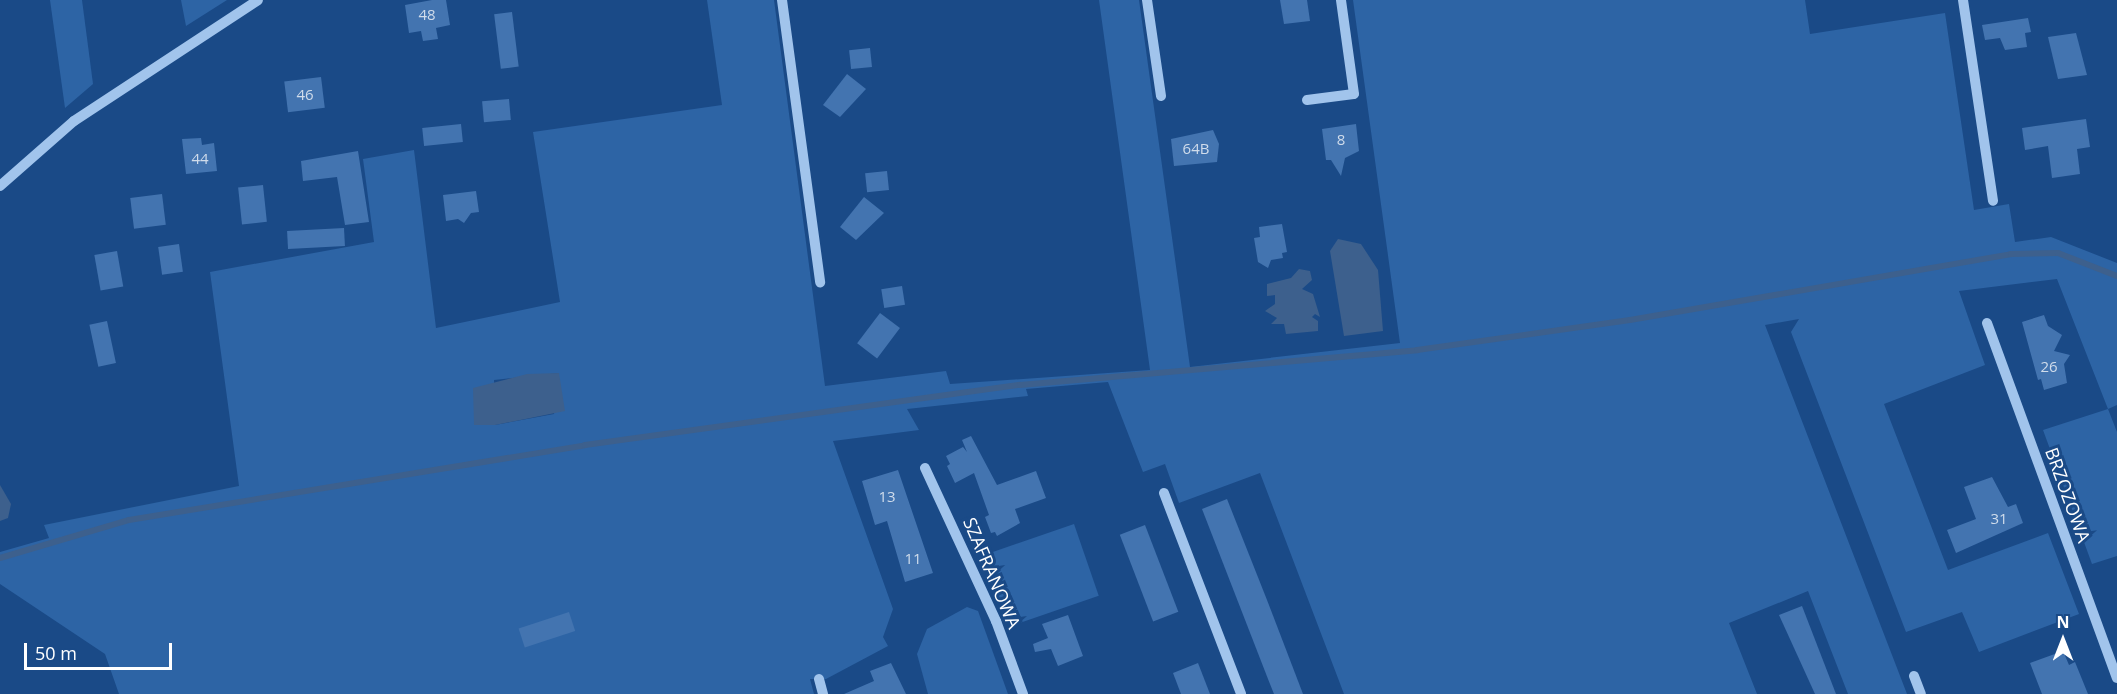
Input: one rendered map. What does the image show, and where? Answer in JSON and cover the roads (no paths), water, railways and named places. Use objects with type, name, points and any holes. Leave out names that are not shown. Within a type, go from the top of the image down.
[{"type":"street","points":[[0,186],[74,120],[258,0]]},
{"type":"street","points":[[782,0],[820,282]]},
{"type":"street","points":[[1147,0],[1161,96]]},
{"type":"street","points":[[1307,100],[1354,94],[1341,0]]},
{"type":"street","points":[[1963,0],[1993,201]]},
{"type":"street","name":"BRZOZOWA","points":[[1987,323],[2117,678]]},
{"type":"street","name":"SZAFRANOWA","points":[[925,468],[991,610],[1023,694]]},
{"type":"street","points":[[1164,493],[1241,694]]},
{"type":"street","points":[[1914,676],[1921,694]]},
{"type":"street","points":[[819,679],[823,694]]},
{"type":"waterway","points":[[0,558],[129,520],[585,445],[1020,385],[1417,350],[1630,320],[2011,254],[2058,253],[2117,276]]}]
